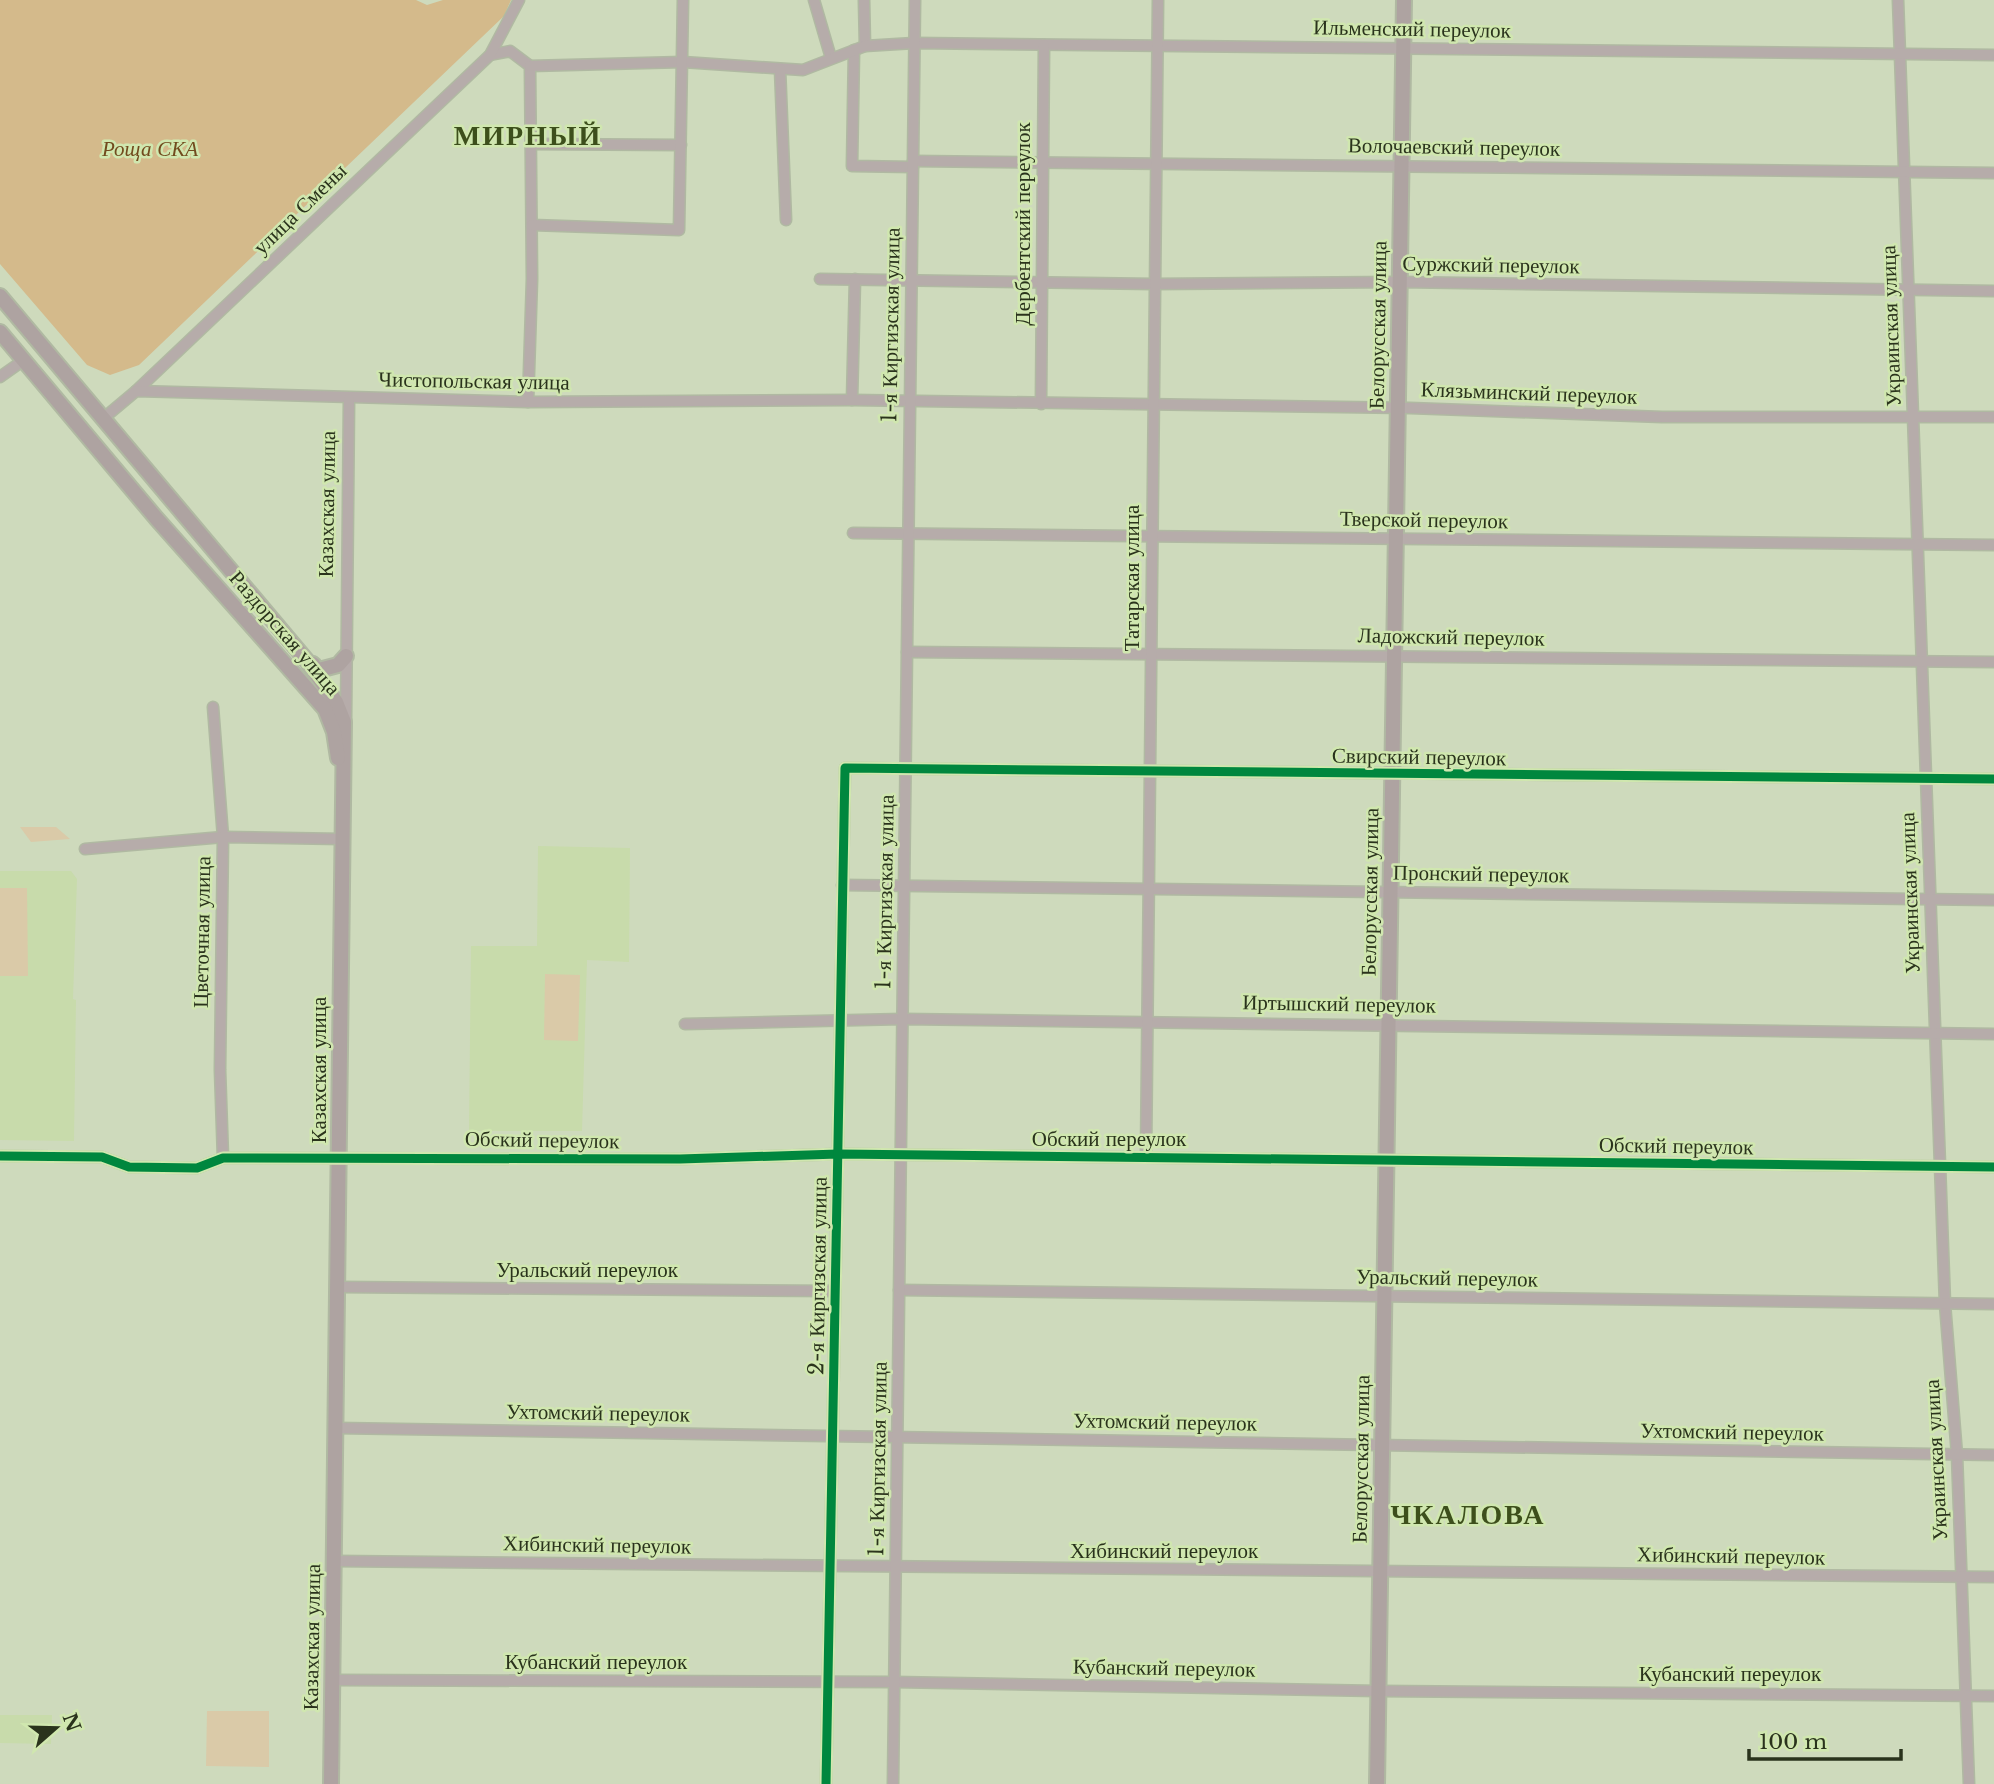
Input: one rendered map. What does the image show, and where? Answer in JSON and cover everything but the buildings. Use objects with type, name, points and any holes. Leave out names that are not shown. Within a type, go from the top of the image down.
[{"type":"main road","name":"Белорусская улица","points":[[1377,1784],[1404,0]]},
{"type":"main road","name":"Раздорская улица","points":[[0,296],[105,417],[311,666],[336,702],[346,733]]},
{"type":"main road","name":"Раздорская улица","points":[[0,332],[156,518],[325,709],[334,732],[342,794]]},
{"type":"main road","points":[[24,360],[42,343]]},
{"type":"main road","points":[[156,518],[176,502]]},
{"type":"main road","points":[[311,666],[338,665],[346,656]]},
{"type":"main road","name":"Казахская улица","points":[[331,1784],[342,794],[346,733]]},
{"type":"street","name":"улица Смены","points":[[136,391],[490,55],[519,0]]},
{"type":"street","points":[[532,225],[679,230],[683,0]]},
{"type":"street","points":[[814,0],[831,58]]},
{"type":"street","points":[[864,0],[865,46]]},
{"type":"street","name":"1-я Киргизская улица","points":[[893,1784],[915,0]]},
{"type":"street","name":"Татарская улица","points":[[1146,1156],[1158,0]]},
{"type":"street","name":"Украинская улица","points":[[1899,0],[1945,1304],[1957,1455],[1969,1784]]},
{"type":"street","name":"Ильменский переулок","points":[[530,66],[683,62],[803,70],[865,46],[914,43],[1994,55]]},
{"type":"street","name":"Дербентский переулок","points":[[1041,404],[1044,45]]},
{"type":"street","name":"Волочаевский переулок","points":[[854,50],[852,166],[1043,162],[1994,173]]},
{"type":"street","points":[[490,55],[510,51],[530,66],[532,225],[528,402]]},
{"type":"street","points":[[780,69],[786,220]]},
{"type":"street","points":[[531,144],[681,145]]},
{"type":"street","name":"Суржский переулок","points":[[820,279],[1154,284],[1400,282],[1994,291]]},
{"type":"street","points":[[852,400],[855,279]]},
{"type":"street","points":[[0,377],[24,360]]},
{"type":"street","points":[[105,417],[136,391]]},
{"type":"street","name":"Чистопольская улица","points":[[136,391],[528,402],[852,400]]},
{"type":"street","name":"Казахская улица","points":[[346,733],[349,399]]},
{"type":"street","name":"Клязьминский переулок","points":[[852,400],[1398,408],[1662,417],[1994,417]]},
{"type":"street","name":"Тверской переулок","points":[[853,533],[1994,545]]},
{"type":"street","name":"Ладожский переулок","points":[[907,652],[1994,662]]},
{"type":"street","name":"Цветочная улица","points":[[213,707],[223,837],[220,1070],[223,1158]]},
{"type":"street","name":"Свирский переулок","points":[[845,768],[1994,779]]},
{"type":"street","name":"2-я Киргизская улица","points":[[826,1784],[845,768]]},
{"type":"street","points":[[85,849],[223,837],[342,839]]},
{"type":"street","name":"Пронский переулок","points":[[842,885],[1994,900]]},
{"type":"street","name":"Иртышский переулок","points":[[685,1024],[813,1023],[840,1019],[902,1018],[1388,1023],[1994,1034]]},
{"type":"street","name":"Обский переулок","points":[[0,1156],[102,1157],[129,1167],[197,1168],[223,1158],[680,1159],[838,1154],[1994,1167]]},
{"type":"street","name":"Уральский переулок","points":[[338,1287],[835,1291]]},
{"type":"street","name":"Уральский переулок","points":[[899,1290],[1994,1304]]},
{"type":"street","name":"Ухтомский переулок","points":[[336,1428],[1994,1455]]},
{"type":"street","name":"Хибинский переулок","points":[[334,1561],[1994,1577]]},
{"type":"street","name":"Кубанский переулок","points":[[333,1680],[894,1682],[1378,1691],[1994,1696]]},
{"type":"shaded area","points":[[20,827],[56,827],[70,839],[31,842]]},
{"type":"shaded area","points":[[538,846],[630,848],[629,962],[587,960],[582,1131],[469,1131],[471,946],[537,946]]},
{"type":"shaded area","points":[[0,871],[71,871],[77,879],[73,999],[76,1000],[74,1141],[0,1140]]},
{"type":"shaded area","points":[[0,888],[27,888],[28,976],[0,976]]},
{"type":"shaded area","points":[[545,974],[580,975],[578,1041],[544,1040]]},
{"type":"shaded area","points":[[207,1711],[269,1711],[269,1767],[206,1766]]},
{"type":"shaded area","points":[[0,1715],[52,1715],[51,1744],[0,1743]]},
{"type":"green space","name":"Роща СКА","points":[[0,0],[416,0],[427,5],[443,0],[511,0],[504,16],[139,365],[110,375],[87,365],[0,264]]},
{"type":"cycle path","points":[[826,1784],[845,768],[1994,779]]},
{"type":"cycle path","points":[[0,1156],[102,1157],[129,1167],[197,1168],[223,1158],[680,1159],[838,1154],[1994,1167]]},
{"type":"district","name":"МИРНЫЙ","points":[[528,135]]},
{"type":"district","name":"ЧКАЛОВА","points":[[1468,1514]]}]
